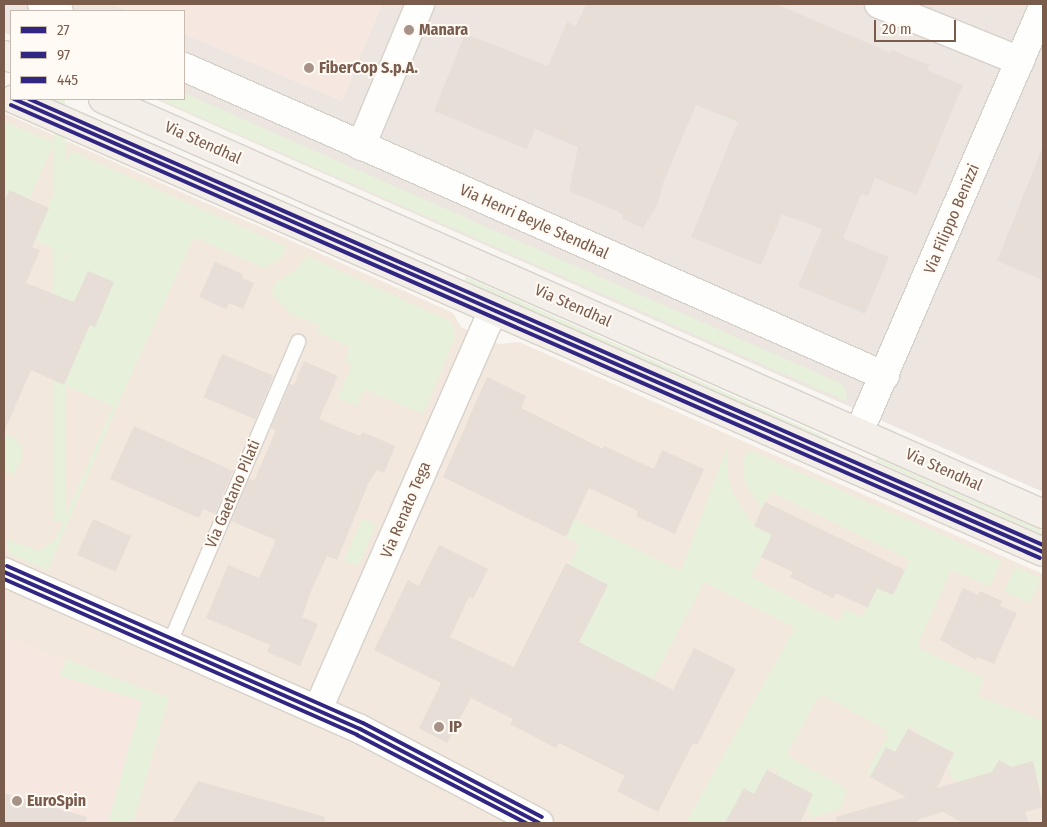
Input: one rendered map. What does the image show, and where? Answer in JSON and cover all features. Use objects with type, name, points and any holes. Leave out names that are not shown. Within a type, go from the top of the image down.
[{"type":"main road","points":[[17,100],[1043,552]]},
{"type":"main road","name":"Via Stendhal","points":[[106,100],[1043,514]]},
{"type":"street","points":[[42,4],[57,10]]},
{"type":"street","points":[[361,146],[420,4]]},
{"type":"street","points":[[879,4],[1020,61]]},
{"type":"street","name":"Via Filippo Benizzi","points":[[859,432],[885,376],[1043,6]]},
{"type":"street","name":"Via Henri Beyle Stendhal","points":[[185,67],[885,376]]},
{"type":"street","name":"Via Renato Tega","points":[[318,709],[493,311]]},
{"type":"street","points":[[4,572],[168,647],[318,709],[539,823]]},
{"type":"lane","name":"Via Gaetano Pilati","points":[[168,647],[298,342]]},
{"type":"shaded area","points":[[4,4],[112,4],[127,10],[10,10],[10,35],[4,32]]},
{"type":"shaded area","name":"FiberCop S.p.A.","points":[[112,4],[382,4],[342,101],[185,34],[185,10],[127,10]]},
{"type":"shaded area","points":[[382,4],[1043,4],[1043,492],[157,100],[185,100],[185,34],[342,101]]},
{"type":"shaded area","points":[[4,113],[453,313],[461,327],[499,344],[519,342],[1043,574],[1043,823],[4,823]]},
{"type":"shaded area","points":[[4,636],[169,698],[133,823],[4,823]]},
{"type":"green space","points":[[185,93],[842,384],[846,389],[846,401],[161,100],[185,100]]},
{"type":"green space","points":[[54,100],[65,100],[65,522],[54,522]]},
{"type":"green space","points":[[4,121],[54,143],[29,199],[9,191],[4,203]]},
{"type":"green space","points":[[71,151],[287,247],[280,259],[263,268],[194,237],[118,404],[48,570],[7,553],[8,540],[39,551],[56,539],[113,406],[64,385],[81,345],[42,327],[51,294],[69,255],[35,240]]},
{"type":"green space","points":[[307,256],[452,322],[455,337],[423,414],[364,389],[357,406],[338,398],[352,365],[345,362],[350,347],[317,332],[319,325],[291,314],[272,294],[275,283],[297,269]]},
{"type":"green space","points":[[466,277],[830,439],[828,443],[464,281]]},
{"type":"green space","points":[[4,434],[15,438],[21,447],[21,460],[14,474],[4,470]]},
{"type":"green space","points":[[728,445],[727,473],[733,494],[754,526],[772,535],[751,577],[839,622],[845,609],[862,617],[877,588],[893,595],[910,560],[771,492],[762,508],[747,486],[743,473],[744,459],[749,450],[1001,561],[990,586],[951,570],[918,644],[920,649],[984,678],[977,696],[1043,721],[1043,797],[1033,762],[1012,767],[999,760],[992,772],[959,782],[951,777],[948,766],[954,753],[931,741],[927,749],[918,731],[909,726],[899,755],[886,748],[870,777],[867,772],[887,736],[885,729],[824,696],[818,698],[788,751],[789,757],[847,789],[840,809],[810,818],[807,807],[779,781],[778,772],[769,767],[758,796],[744,789],[728,818],[738,823],[686,823],[795,628],[704,582],[653,679],[579,642],[608,585],[570,565],[579,544],[566,537],[574,519],[681,571]]},
{"type":"green space","points":[[877,458],[1043,531],[1043,535],[876,461]]},
{"type":"green space","points":[[362,519],[376,525],[358,566],[344,560]]},
{"type":"green space","points":[[1015,567],[1041,578],[1030,603],[1004,592]]},
{"type":"green space","points":[[66,659],[169,698],[133,823],[108,823],[142,701],[60,676]]},
{"type":"building","points":[[586,4],[776,4],[891,53],[892,50],[929,65],[927,70],[963,85],[917,195],[875,178],[868,196],[861,194],[843,238],[889,257],[865,314],[798,286],[822,229],[782,214],[761,265],[691,237],[738,122],[696,105],[663,183],[658,203],[643,228],[623,219],[623,214],[569,191],[578,147],[535,129],[527,149],[434,111],[465,34],[548,66],[567,22],[576,26]]},
{"type":"building","points":[[1043,146],[1043,280],[997,261]]},
{"type":"building","points":[[9,190],[49,208],[32,247],[40,250],[26,283],[74,302],[88,271],[114,282],[95,327],[90,325],[64,385],[31,370],[4,432],[4,203]]},
{"type":"building","points":[[215,262],[243,274],[242,278],[254,283],[243,309],[229,303],[226,309],[199,297]]},
{"type":"building","points":[[222,354],[274,376],[255,419],[204,397]]},
{"type":"building","points":[[304,361],[338,376],[319,419],[360,436],[363,432],[395,446],[384,473],[377,470],[368,484],[337,560],[327,556],[311,591],[302,617],[318,624],[300,666],[267,652],[270,645],[206,618],[228,565],[259,578],[276,540],[231,521],[249,478],[254,481],[276,430],[271,428],[290,384],[294,385]]},
{"type":"building","points":[[487,377],[526,396],[521,408],[603,449],[604,446],[654,469],[662,450],[704,469],[675,534],[636,516],[638,511],[589,488],[566,537],[443,477]]},
{"type":"building","points":[[134,426],[233,471],[215,514],[203,509],[199,518],[110,479]]},
{"type":"building","points":[[765,502],[905,570],[893,595],[877,588],[868,608],[836,593],[833,598],[790,577],[793,572],[761,557],[772,535],[754,526]]},
{"type":"building","points":[[93,519],[131,536],[116,572],[77,555]]},
{"type":"building","points":[[439,545],[488,569],[473,599],[469,597],[450,637],[514,667],[566,563],[608,585],[579,642],[673,690],[694,648],[736,669],[697,745],[693,743],[658,812],[617,791],[625,776],[559,743],[556,748],[510,724],[513,719],[471,698],[447,743],[419,728],[441,683],[374,650],[408,580],[419,586]]},
{"type":"building","points":[[963,588],[978,595],[980,591],[1002,601],[1000,606],[1017,613],[994,664],[977,657],[976,660],[940,640]]},
{"type":"building","points":[[908,729],[954,753],[937,788],[992,772],[999,760],[1012,767],[1033,761],[1043,807],[1025,812],[1029,823],[963,823],[943,812],[919,819],[917,823],[837,823],[836,817],[906,797],[870,777],[886,747],[895,752]]},
{"type":"building","points":[[767,770],[813,794],[800,823],[725,823],[744,788],[754,794]]},
{"type":"building","points":[[198,781],[325,817],[324,823],[172,823]]},
{"type":"building","name":"EuroSpin","points":[[4,793],[87,817],[86,823],[4,823]]},
{"type":"transit line","name":"27","points":[[16,100],[1043,552]]},
{"type":"transit line","name":"445","points":[[31,100],[1043,545]]},
{"type":"transit line","name":"97","points":[[11,105],[1040,558]]},
{"type":"transit line","name":"445","points":[[7,566],[363,723],[542,817]]},
{"type":"transit line","name":"27","points":[[4,572],[360,729],[539,823]]},
{"type":"transit line","name":"97","points":[[4,579],[357,735],[526,823]]},
{"type":"place","name":"Manara","points":[[409,30]]},
{"type":"place","name":"FiberCop S.p.A.","points":[[309,68]]},
{"type":"place","name":"IP","points":[[439,727]]},
{"type":"place","name":"EuroSpin","points":[[17,801]]}]
